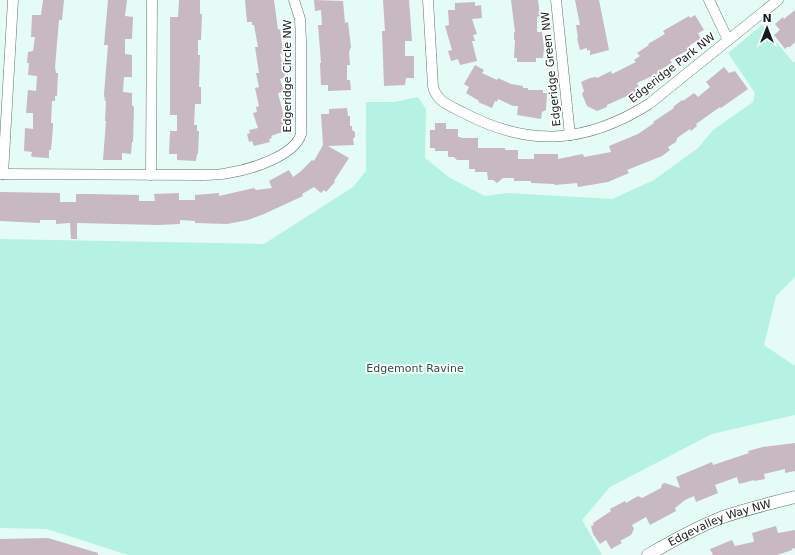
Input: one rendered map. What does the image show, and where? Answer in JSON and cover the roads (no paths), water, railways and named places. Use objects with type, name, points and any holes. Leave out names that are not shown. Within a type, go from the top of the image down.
[{"type":"street","points":[[2,174],[14,0]]},
{"type":"street","points":[[151,175],[152,0]]},
{"type":"street","name":"Edgeridge Circle NW","points":[[2,174],[228,174],[246,170],[279,156],[294,146],[298,142],[301,134],[300,19],[294,0]]},
{"type":"street","name":"Edgeridge Park NW","points":[[428,0],[433,86],[436,97],[460,111],[488,124],[513,132],[542,136],[570,135],[592,131],[630,116],[649,104],[778,0]]},
{"type":"street","name":"Edgeridge Green NW","points":[[556,0],[570,135]]},
{"type":"street","points":[[709,0],[728,40]]},
{"type":"street","name":"Edgevalley Way NW","points":[[648,555],[673,540],[723,517],[795,497]]},
{"type":"park label","name":"Edgemont Ravine","points":[[415,368]]}]
